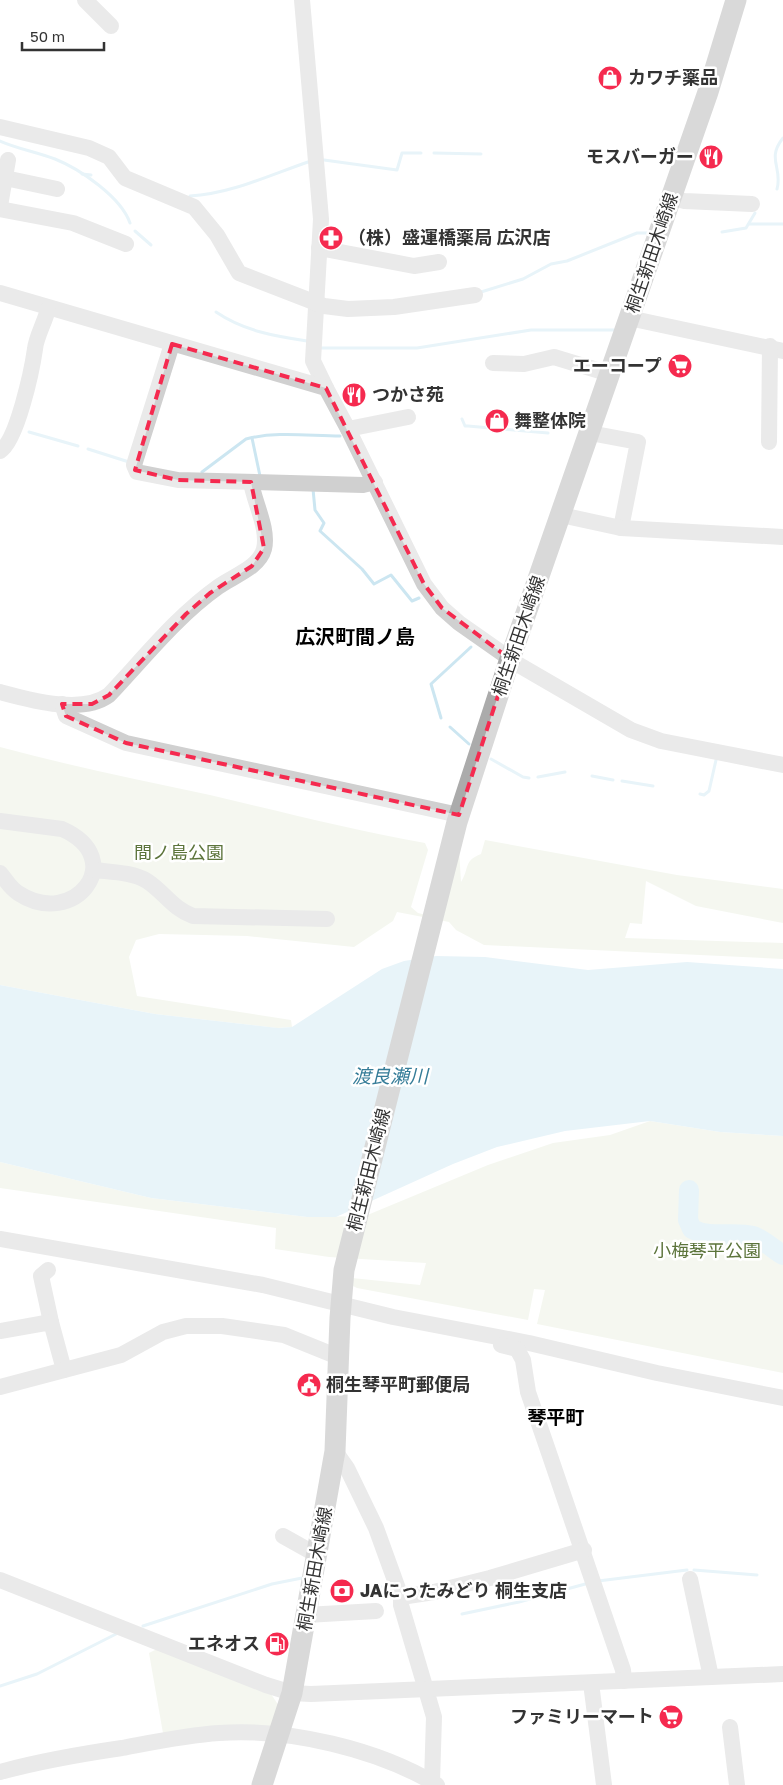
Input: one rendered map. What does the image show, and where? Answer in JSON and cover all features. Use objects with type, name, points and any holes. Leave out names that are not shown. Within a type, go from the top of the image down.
[{"type":"main road","name":"桐生新田木崎線","points":[[262,1785],[280,1735],[292,1693],[335,1451],[342,1292],[459,815],[510,659],[708,92],[736,0]]},
{"type":"street","points":[[85,0],[111,26]]},
{"type":"street","points":[[302,0],[321,218],[313,361],[375,482],[415,567],[433,597],[459,623],[510,659],[631,730],[661,741],[783,766]]},
{"type":"street","points":[[0,127],[89,148],[109,156],[125,178],[194,207],[217,235],[239,273],[316,303],[348,309],[394,307],[476,295]]},
{"type":"street","points":[[8,160],[0,208],[74,222],[126,244]]},
{"type":"street","points":[[5,178],[56,189]]},
{"type":"street","points":[[672,197],[684,201],[752,204]]},
{"type":"street","points":[[319,248],[414,266],[439,262]]},
{"type":"street","points":[[0,293],[326,388]]},
{"type":"street","points":[[0,452],[9,443],[28,386],[34,350],[48,308]]},
{"type":"street","points":[[629,318],[776,348],[769,442]]},
{"type":"street","points":[[172,344],[134,465],[135,470],[178,480],[363,485],[375,482]]},
{"type":"street","points":[[493,362],[524,364],[554,358],[610,374]]},
{"type":"street","points":[[348,429],[408,417]]},
{"type":"street","points":[[590,433],[638,442],[621,528]]},
{"type":"street","points":[[0,692],[32,700],[62,704],[92,704],[102,700],[198,603],[225,582],[258,561],[264,548],[264,535],[251,482]]},
{"type":"street","points":[[561,516],[621,528],[783,537]]},
{"type":"street","points":[[62,704],[66,716],[126,743],[459,815]]},
{"type":"street","points":[[0,821],[62,829],[72,833],[85,847],[94,870],[91,881],[81,893],[73,898],[54,903],[25,897],[8,884],[0,873]]},
{"type":"street","points":[[94,870],[142,878],[158,890],[174,906],[193,916],[327,918]]},
{"type":"street","points":[[0,1239],[262,1284],[342,1292],[393,1317],[476,1332],[640,1367],[657,1373],[783,1398]]},
{"type":"street","points":[[48,1270],[44,1271],[41,1276],[64,1370]]},
{"type":"street","points":[[0,1331],[51,1322]]},
{"type":"street","points":[[0,1387],[121,1355],[163,1332],[186,1326],[222,1326],[284,1335],[328,1354],[339,1355]]},
{"type":"street","points":[[476,1332],[484,1341],[513,1347],[519,1352],[528,1392],[584,1550],[623,1670],[624,1681]]},
{"type":"street","points":[[335,1451],[347,1468],[376,1528],[401,1596],[434,1717],[435,1784]]},
{"type":"street","points":[[283,1536],[318,1555]]},
{"type":"street","points":[[401,1596],[434,1592],[474,1582],[584,1550]]},
{"type":"street","points":[[690,1579],[711,1677]]},
{"type":"street","points":[[0,1580],[266,1685],[292,1693],[427,1690],[783,1674]]},
{"type":"street","points":[[306,1615],[376,1610]]},
{"type":"street","points":[[592,1683],[604,1785]]},
{"type":"street","points":[[730,1727],[736,1785]]},
{"type":"street","points":[[0,1772],[43,1760],[221,1733],[280,1735],[378,1756],[407,1768],[435,1784]]},
{"type":"highlighted area","points":[[172,344],[326,388],[424,584],[442,608],[510,659],[459,815],[126,743],[66,716],[62,704],[92,704],[109,695],[186,614],[210,593],[252,566],[264,548],[251,482],[178,480],[135,470]]},
{"type":"green space","name":"間ノ島公園","points":[[0,747],[79,767],[210,795],[344,827],[425,843],[428,850],[411,907],[418,913],[443,919],[459,849],[461,882],[469,862],[481,854],[485,840],[677,875],[783,889],[783,923],[696,906],[646,881],[642,924],[630,923],[625,938],[783,943],[783,959],[484,945],[456,930],[449,922],[397,912],[393,921],[354,947],[247,936],[159,934],[136,940],[129,957],[137,996],[291,1020],[292,1027],[277,1028],[155,1014],[0,985]]},
{"type":"green space","name":"小梅琴平公園","points":[[650,1121],[720,1132],[783,1136],[783,1373],[537,1324],[545,1290],[534,1289],[528,1320],[357,1288],[351,1285],[352,1278],[420,1285],[426,1263],[329,1257],[275,1249],[276,1228],[0,1188],[0,1162],[151,1198],[307,1217],[365,1216],[488,1165],[553,1143],[610,1135]]},
{"type":"green space","points":[[157,1649],[271,1694],[279,1706],[273,1729],[164,1739],[149,1653]]},
{"type":"water","name":"渡良瀬川","points":[[436,956],[485,957],[588,970],[687,962],[783,969],[783,1136],[720,1132],[650,1121],[565,1131],[497,1147],[453,1164],[336,1217],[307,1217],[151,1198],[0,1162],[0,985],[155,1014],[278,1028],[292,1027],[382,969],[404,961]]},
{"type":"waterway","points":[[777,189],[778,175],[775,158],[778,145],[783,138]]},
{"type":"waterway","points":[[0,141],[55,159],[76,170],[109,194],[118,203],[130,223]]},
{"type":"waterway","points":[[324,160],[397,170],[402,153],[421,153]]},
{"type":"waterway","points":[[434,153],[481,154]]},
{"type":"waterway","points":[[190,196],[235,188],[308,162]]},
{"type":"waterway","points":[[82,174],[91,175]]},
{"type":"waterway","points":[[722,232],[746,228],[755,213]]},
{"type":"waterway","points":[[749,224],[783,224]]},
{"type":"waterway","points":[[135,231],[151,245]]},
{"type":"waterway","points":[[481,292],[523,279],[551,264],[567,261],[637,233],[648,233]]},
{"type":"waterway","points":[[216,312],[248,328],[271,335],[307,341]]},
{"type":"waterway","points":[[321,348],[417,348],[531,330],[614,330]]},
{"type":"waterway","points":[[462,419],[465,426],[548,433]]},
{"type":"waterway","points":[[29,432],[78,446]]},
{"type":"waterway","points":[[202,472],[246,439],[269,435],[340,436]]},
{"type":"waterway","points":[[252,438],[260,476]]},
{"type":"waterway","points":[[88,449],[129,462]]},
{"type":"waterway","points":[[313,489],[315,510],[324,523],[320,531],[362,569],[374,584],[391,575],[412,601],[419,598]]},
{"type":"waterway","points":[[441,718],[431,684],[471,647]]},
{"type":"waterway","points":[[450,727],[469,744]]},
{"type":"waterway","points":[[491,759],[523,777],[529,778]]},
{"type":"waterway","points":[[700,794],[704,795],[709,791],[716,760]]},
{"type":"waterway","points":[[538,777],[565,772]]},
{"type":"waterway","points":[[592,776],[613,780]]},
{"type":"waterway","points":[[622,781],[653,786]]},
{"type":"waterway","points":[[689,1190],[688,1220],[692,1229],[707,1234],[753,1236],[783,1255]]},
{"type":"waterway","points":[[598,1581],[687,1570]]},
{"type":"waterway","points":[[694,1570],[757,1575]]},
{"type":"waterway","points":[[143,1626],[272,1584],[302,1578]]},
{"type":"waterway","points":[[462,1614],[519,1602],[589,1583]]},
{"type":"waterway","points":[[377,1584],[394,1597]]},
{"type":"waterway","points":[[0,1686],[37,1674],[118,1633]]},
{"type":"place","name":"カワチ薬品","points":[[610,78]]},
{"type":"place","name":"モスバーガー","points":[[711,157]]},
{"type":"place","name":"（株）盛運橋薬局 広沢店","points":[[331,238]]},
{"type":"place","name":"エーコープ","points":[[680,366]]},
{"type":"place","name":"つかさ苑","points":[[354,395]]},
{"type":"place","name":"舞整体院","points":[[497,421]]},
{"type":"place","name":"桐生琴平町郵便局","points":[[309,1385]]},
{"type":"place","name":"JAにったみどり 桐生支店","points":[[342,1591]]},
{"type":"place","name":"エネオス","points":[[277,1644]]},
{"type":"place","name":"ファミリーマート","points":[[671,1717]]},
{"type":"district","name":"広沢町間ノ島","points":[[355,637]]},
{"type":"district","name":"琴平町","points":[[556,1417]]}]
